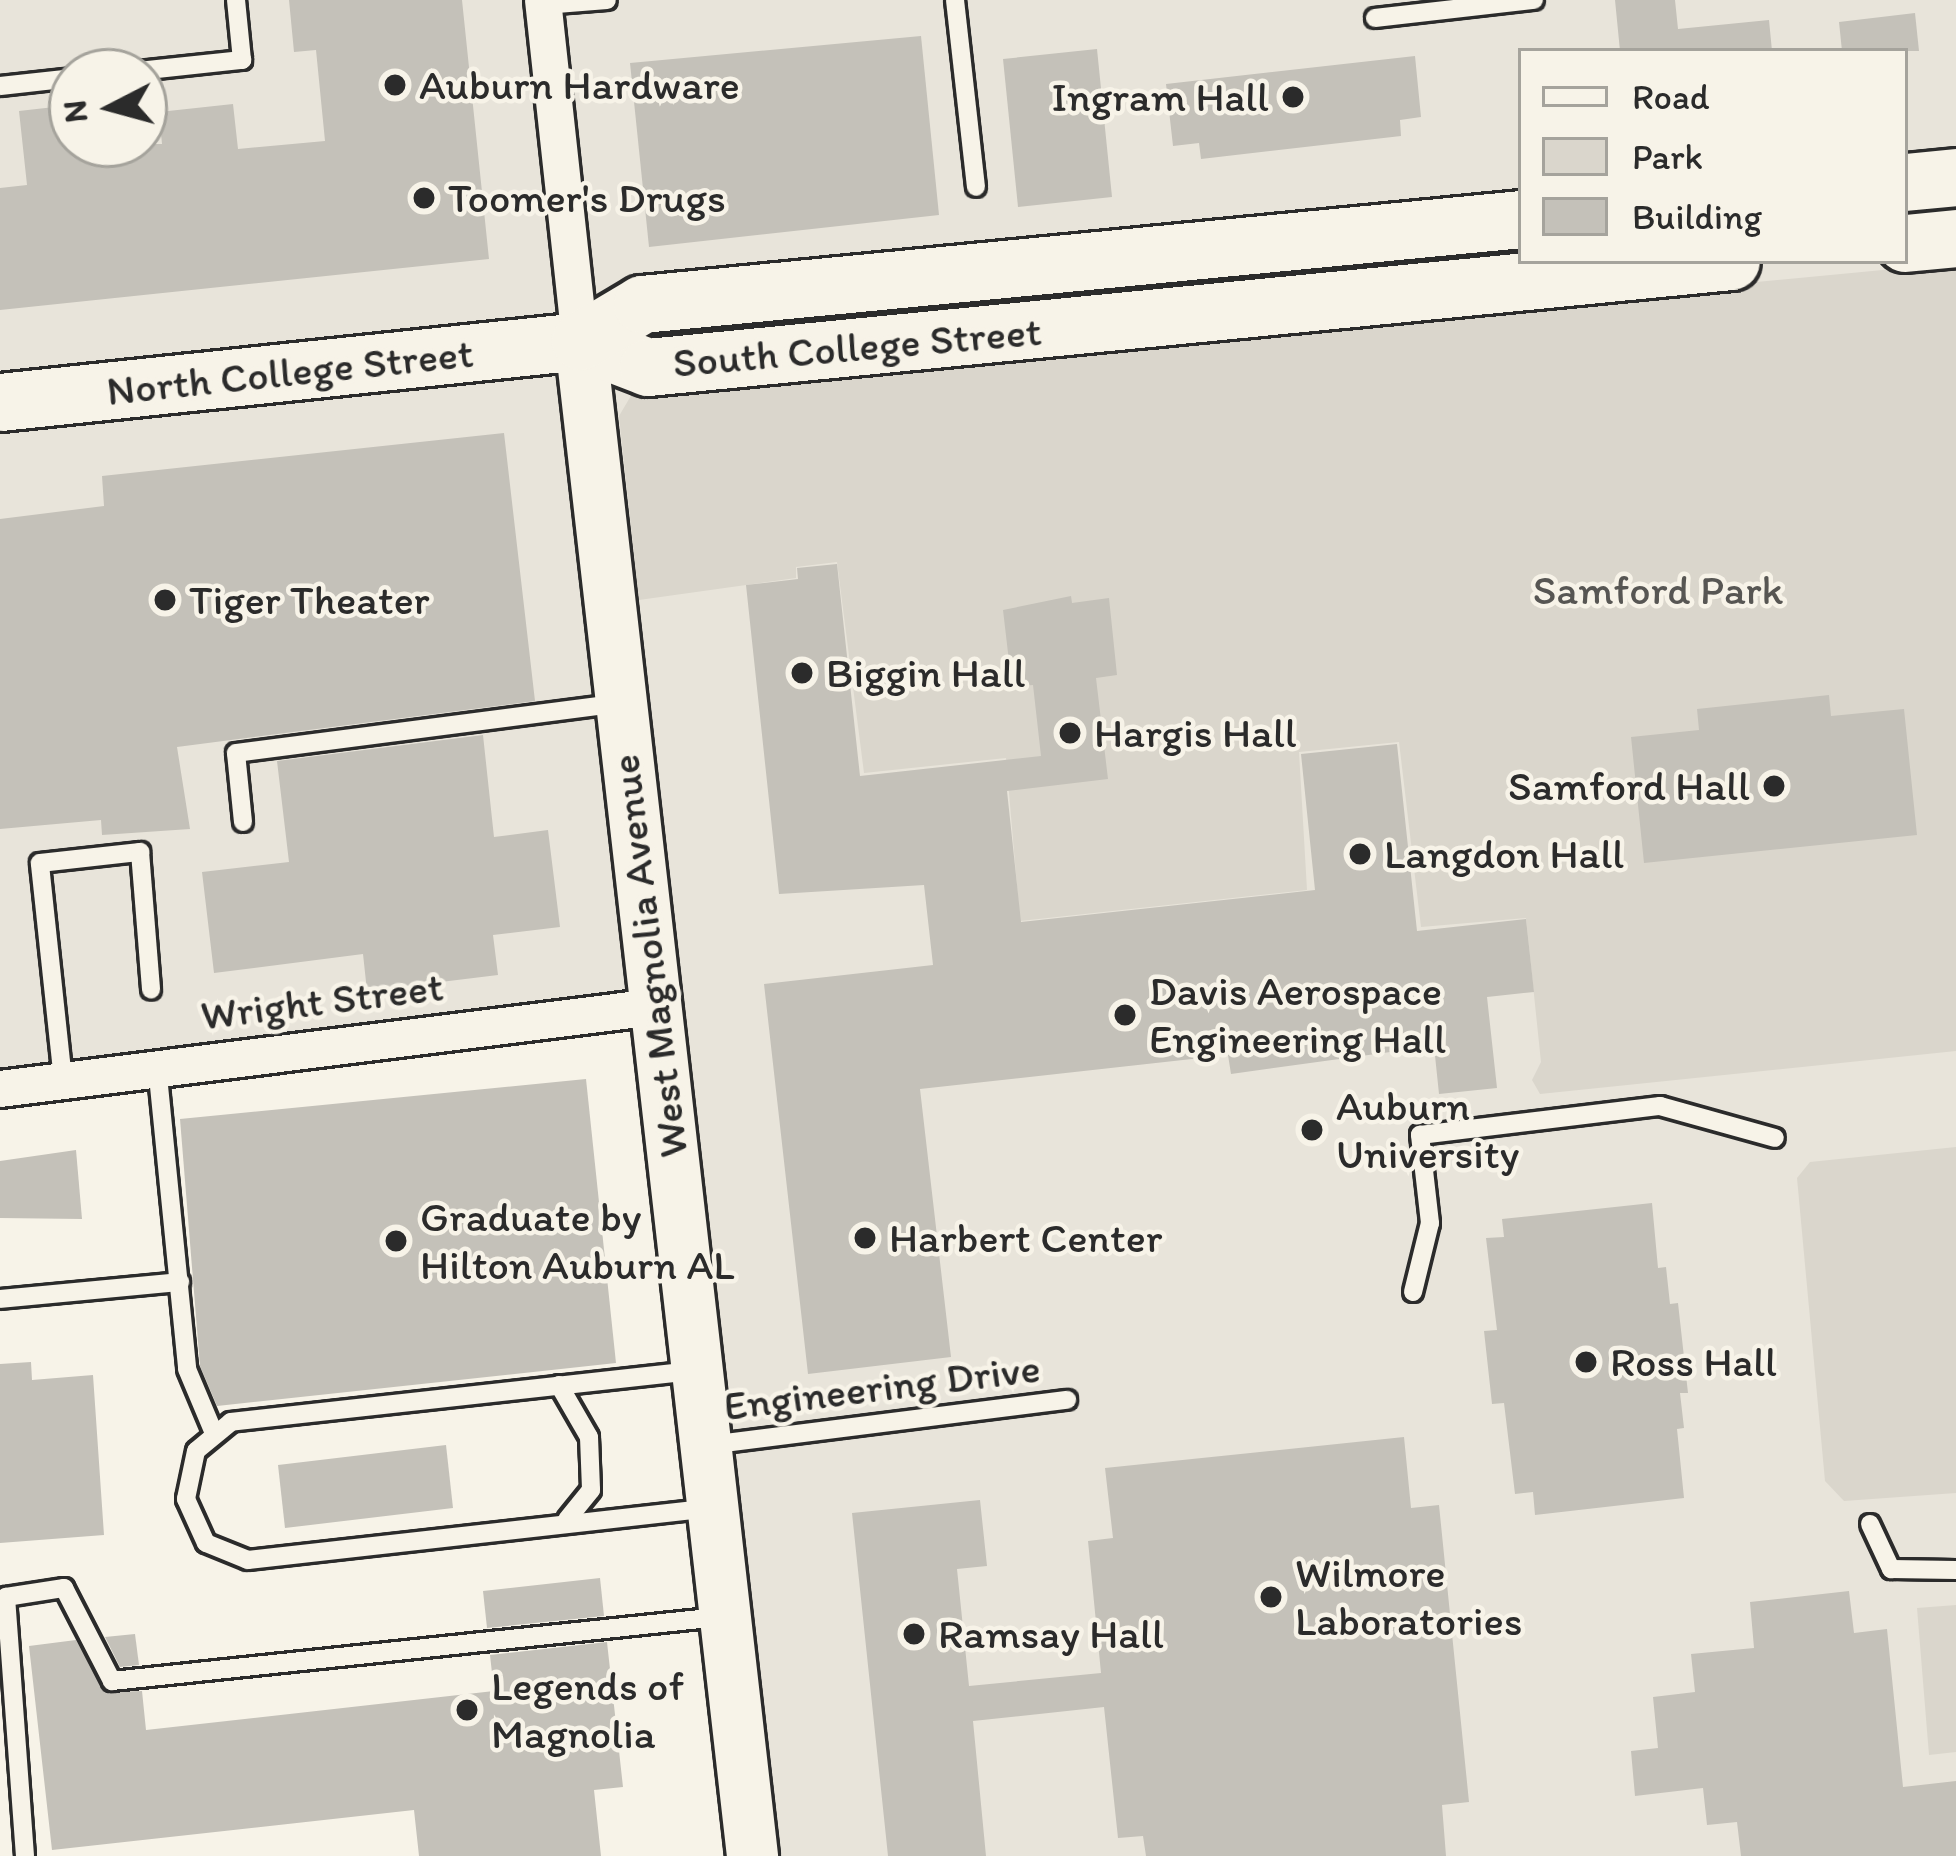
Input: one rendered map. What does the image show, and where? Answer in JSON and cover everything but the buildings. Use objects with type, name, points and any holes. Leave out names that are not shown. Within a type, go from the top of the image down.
[{"type":"main road","points":[[1908,182],[1956,177]]},
{"type":"main road","name":"South College Street","points":[[580,341],[642,304],[1518,219]]},
{"type":"main road","points":[[1908,243],[1956,238]]},
{"type":"main road","name":"South College Street","points":[[580,341],[648,367],[1700,264]]},
{"type":"main road","name":"North College Street","points":[[0,402],[580,341]]},
{"type":"street","points":[[544,3],[580,341]]},
{"type":"street","name":"West Magnolia Avenue","points":[[580,341],[752,1856]]},
{"type":"street","name":"Wright Street","points":[[0,1089],[655,1007]]},
{"type":"lane","points":[[168,68],[242,60],[236,0]]},
{"type":"lane","points":[[544,3],[607,0]]},
{"type":"lane","points":[[955,0],[976,188]]},
{"type":"lane","points":[[1375,18],[1534,0]]},
{"type":"lane","points":[[0,86],[48,81]]},
{"type":"lane","points":[[243,822],[236,753],[620,704]]},
{"type":"lane","points":[[63,1080],[40,863],[140,852],[151,990]]},
{"type":"lane","points":[[157,1066],[187,1369],[213,1431]]},
{"type":"lane","points":[[1413,1292],[1430,1223],[1420,1135],[1660,1106],[1775,1138]]},
{"type":"lane","points":[[0,1299],[180,1282]]},
{"type":"lane","points":[[697,1371],[231,1422],[213,1431],[196,1451],[186,1499],[193,1523],[220,1555],[248,1560],[712,1507]]},
{"type":"lane","points":[[559,1385],[589,1436],[591,1490],[567,1520]]},
{"type":"lane","name":"Engineering Drive","points":[[706,1446],[1067,1400]]},
{"type":"lane","points":[[1870,1524],[1891,1570],[1956,1570]]},
{"type":"lane","points":[[25,1856],[6,1597],[64,1588],[112,1681],[725,1616]]},
{"type":"shaded area","name":"Auburn University","points":[[0,0],[1956,0],[1956,1856],[752,1856],[655,1007],[0,1089]]},
{"type":"green space","points":[[1518,240],[1518,255],[1313,281],[1321,261]]},
{"type":"green space","name":"Samford Park","points":[[1956,263],[1956,1051],[1540,1094],[1532,1080],[1541,1062],[1526,918],[1421,927],[1399,742],[1299,752],[1307,890],[1020,921],[1006,758],[864,773],[837,562],[796,567],[796,578],[639,600],[619,416],[635,389]]},
{"type":"green space","points":[[1301,264],[1294,282],[675,346],[673,330]]},
{"type":"green space","points":[[1956,1147],[1956,1493],[1844,1501],[1825,1481],[1797,1178],[1810,1162]]},
{"type":"green space","points":[[1956,1605],[1956,1752],[1929,1755],[1917,1608]]},
{"type":"place","name":"Auburn Hardware","points":[[395,85]]},
{"type":"place","name":"Ingram Hall","points":[[1293,97]]},
{"type":"place","name":"Toomer's Drugs","points":[[424,198]]},
{"type":"place","name":"Tiger Theater","points":[[165,600]]},
{"type":"place","name":"Biggin Hall","points":[[802,673]]},
{"type":"place","name":"Hargis Hall","points":[[1070,733]]},
{"type":"place","name":"Samford Hall","points":[[1774,786]]},
{"type":"place","name":"Langdon Hall","points":[[1360,854]]},
{"type":"place","name":"Davis Aerospace Engineering Hall","points":[[1125,1015]]},
{"type":"place","name":"Auburn University","points":[[1312,1130]]},
{"type":"place","name":"Harbert Center","points":[[865,1238]]},
{"type":"place","name":"Graduate by Hilton Auburn AL","points":[[396,1241]]},
{"type":"place","name":"Ross Hall","points":[[1586,1362]]},
{"type":"place","name":"Wilmore Laboratories","points":[[1271,1597]]},
{"type":"place","name":"Ramsay Hall","points":[[914,1634]]},
{"type":"place","name":"Legends of Magnolia","points":[[467,1710]]}]
